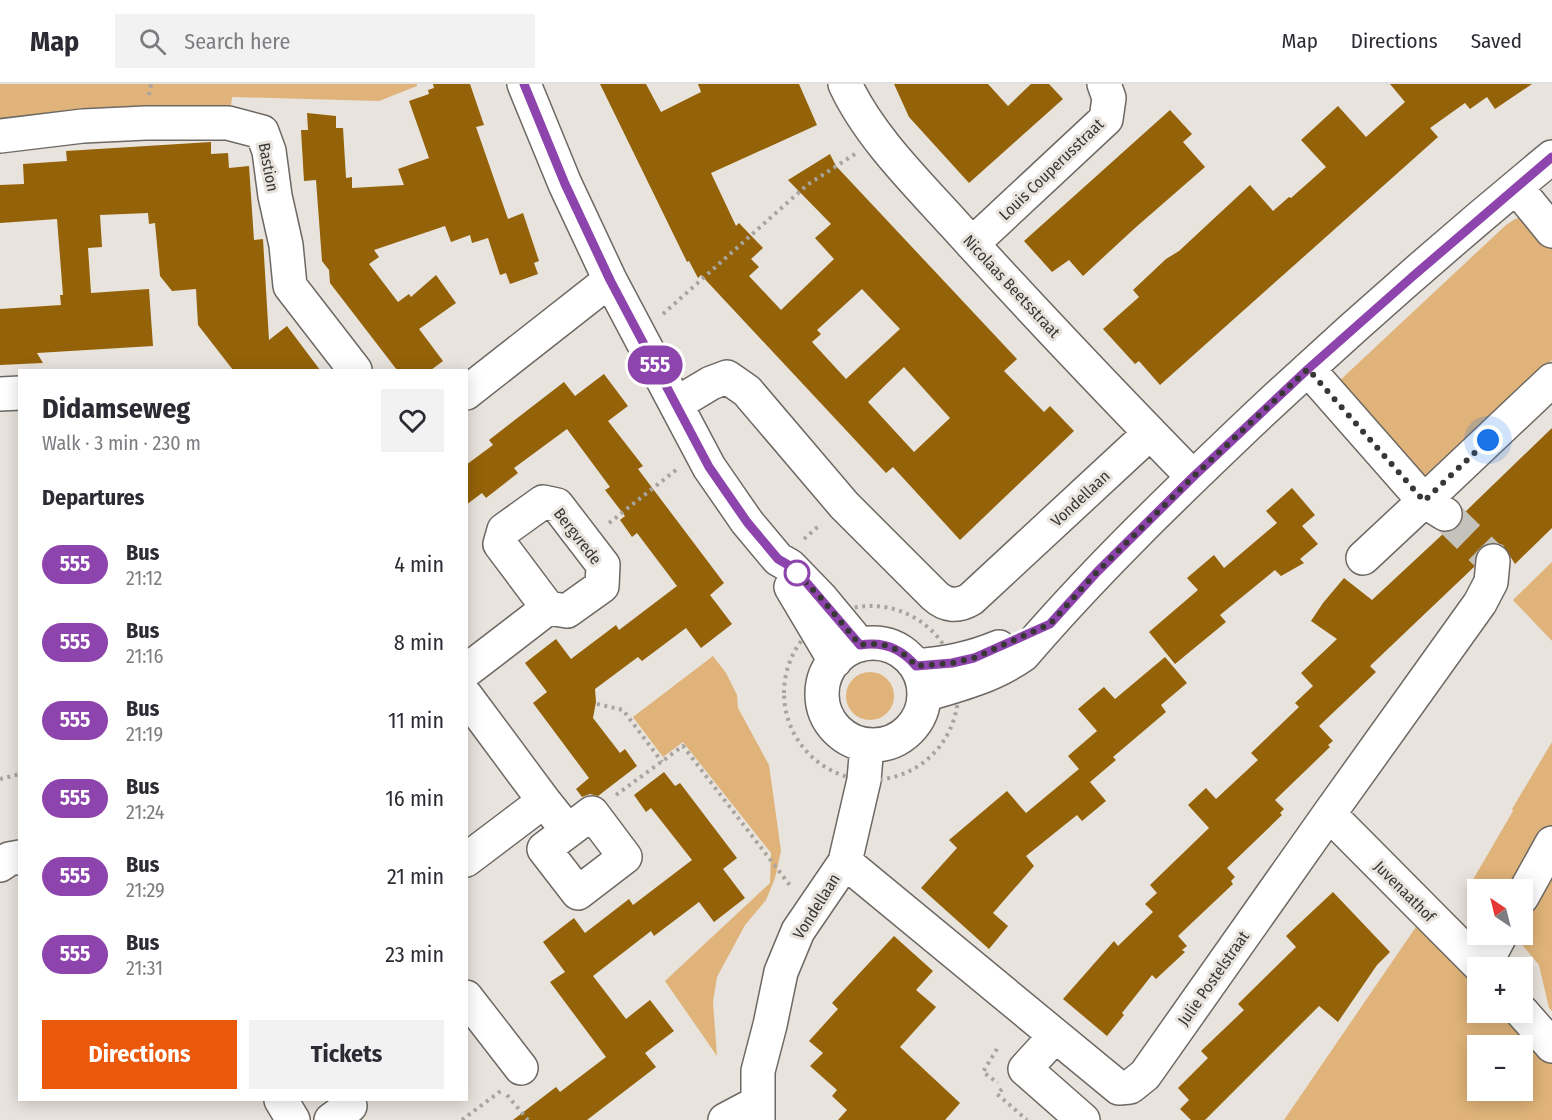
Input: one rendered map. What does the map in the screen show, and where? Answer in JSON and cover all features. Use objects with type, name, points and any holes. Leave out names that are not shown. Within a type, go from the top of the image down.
[{"type":"street","points":[[524,84],[565,184],[610,280],[709,467],[747,522],[778,559],[790,566],[847,653]]},
{"type":"street","name":"Nicolaas Beetsstraat","points":[[845,84],[853,100],[895,158],[972,244],[1193,477]]},
{"type":"street","name":"Louis Couperusstraat","points":[[972,244],[1106,119],[1109,98],[1104,84]]},
{"type":"street","name":"Bastion","points":[[0,136],[83,126],[146,123],[228,123],[262,132],[269,152],[275,196],[286,244],[290,286],[354,369]]},
{"type":"street","points":[[920,681],[1010,664],[1023,655],[1097,572],[1193,477],[1308,369],[1552,157]]},
{"type":"street","points":[[1516,187],[1552,231]]},
{"type":"street","points":[[468,391],[610,280]]},
{"type":"street","points":[[1308,369],[1434,508]]},
{"type":"street","name":"Vondellaan","points":[[676,404],[711,383],[727,377],[747,391],[844,505],[942,603],[953,605],[970,599],[1150,433]]},
{"type":"street","points":[[1363,558],[1434,508],[1552,380]]},
{"type":"street","points":[[0,394],[18,393]]},
{"type":"street","name":"Bergvrede","points":[[543,502],[557,505],[585,542],[603,565],[602,586],[567,611],[548,608],[500,544],[504,530],[543,502]]},
{"type":"street","name":"Julie Postelstraat","points":[[845,862],[1119,1088],[1130,1087],[1145,1076],[1480,603],[1491,582],[1493,561]]},
{"type":"street","points":[[468,669],[548,608]]},
{"type":"street","points":[[870,643],[901,651],[920,681],[922,709],[907,732],[895,740],[867,745],[854,741],[842,735],[825,712],[822,699],[827,672],[847,653],[870,643]]},
{"type":"street","points":[[468,699],[544,801],[580,822]]},
{"type":"street","name":"Vondellaan","points":[[757,1112],[758,1071],[781,972],[798,931],[845,862],[864,780],[867,745]]},
{"type":"street","points":[[468,858],[544,801]]},
{"type":"street","name":"Juvenaathof","points":[[1329,814],[1472,957]]},
{"type":"street","points":[[1532,879],[1552,843]]},
{"type":"street","points":[[0,865],[9,859],[18,858]]},
{"type":"street","points":[[468,1001],[512,1079]]},
{"type":"street","points":[[1532,1023],[1552,1046]]},
{"type":"street","points":[[1055,1036],[1025,1070],[1083,1120]]},
{"type":"street","points":[[282,1101],[293,1120]]},
{"type":"street","points":[[724,1120],[757,1112]]},
{"type":"path","points":[[639,334],[679,301],[807,185],[880,138]]},
{"type":"path","points":[[585,542],[701,452]]},
{"type":"path","points":[[885,608],[919,621],[933,632],[944,647],[955,674],[957,705],[944,740],[918,766],[901,775],[883,779],[864,780],[845,777],[812,758],[799,744],[790,727],[785,708],[784,689],[787,670],[794,652],[805,636],[824,621],[849,609],[885,608]]},
{"type":"path","points":[[597,704],[623,710],[662,762]]},
{"type":"path","points":[[580,822],[683,746],[811,913]]},
{"type":"path","points":[[0,779],[18,774]]},
{"type":"path","points":[[997,1049],[983,1071],[1003,1087]]},
{"type":"path","points":[[462,1120],[512,1079]]},
{"type":"shaded area","points":[[0,84],[417,84],[417,86],[379,101],[232,97],[230,115],[0,125]]},
{"type":"shaded area","points":[[1526,216],[1552,249],[1552,360],[1426,480],[1337,383],[1506,225]]},
{"type":"shaded area","points":[[1552,562],[1552,641],[1513,600]]},
{"type":"shaded area","points":[[713,656],[726,673],[737,695],[738,708],[769,765],[781,851],[775,878],[766,900],[745,925],[717,977],[713,1002],[717,1056],[665,981],[770,883],[771,853],[683,742],[663,757],[633,717]]},
{"type":"shaded area","points":[[870,672],[887,679],[894,696],[887,713],[870,720],[853,713],[846,696],[853,679]]},
{"type":"shaded area","points":[[1552,742],[1552,1011],[1549,1008],[1539,965],[1522,945],[1533,945],[1533,879],[1473,879],[1513,811],[1512,809]]},
{"type":"shaded area","points":[[1420,921],[1467,971],[1467,1023],[1517,1023],[1528,1035],[1467,1035],[1467,1101],[1533,1101],[1533,1040],[1552,1060],[1552,1120],[1284,1120]]},
{"type":"building","points":[[433,84],[470,84],[484,125],[476,127],[508,219],[523,213],[539,261],[534,263],[538,274],[510,284],[506,273],[500,275],[488,238],[472,243],[470,235],[451,242],[445,226],[374,250],[379,257],[369,264],[398,302],[409,294],[411,297],[436,275],[456,303],[419,329],[443,361],[432,369],[396,369],[330,283],[329,270],[322,261],[316,180],[304,181],[301,130],[308,130],[307,113],[336,116],[336,128],[343,128],[346,178],[352,177],[352,188],[404,185],[398,169],[429,158],[409,101],[429,94],[428,90],[434,88]]},
{"type":"building","points":[[600,84],[646,84],[661,112],[701,92],[698,84],[799,84],[817,125],[711,173],[736,226],[739,223],[763,248],[751,259],[759,267],[749,276],[781,310],[834,259],[815,238],[831,224],[788,180],[830,154],[836,166],[1017,359],[1004,371],[1044,412],[1050,406],[1074,431],[960,540],[893,467],[886,473],[701,275],[698,278],[689,261],[687,262]],"holes":[[[862,289],[900,329],[846,379],[812,342],[821,334],[817,330]],[[904,367],[950,418],[914,452],[868,402]]]},
{"type":"building","points":[[894,84],[988,84],[1008,106],[1031,84],[1049,84],[1063,99],[969,183],[909,117]]},
{"type":"building","points":[[1390,84],[1532,84],[1495,109],[1487,97],[1470,109],[1465,103],[1430,128],[1438,137],[1160,385],[1139,361],[1135,364],[1103,329],[1139,297],[1133,290],[1250,185],[1273,211],[1326,167],[1301,140],[1338,106],[1366,137],[1405,102]]},
{"type":"building","points":[[1170,110],[1192,134],[1183,142],[1205,167],[1083,276],[1069,260],[1052,272],[1024,241]]},
{"type":"building","points":[[211,142],[211,154],[228,153],[229,168],[249,166],[254,240],[263,239],[269,340],[287,326],[319,369],[232,369],[198,325],[196,289],[172,291],[160,276],[155,223],[149,224],[148,213],[100,215],[102,247],[88,248],[91,293],[149,289],[153,346],[37,353],[43,363],[0,365],[0,309],[61,305],[60,295],[63,295],[57,219],[0,223],[0,185],[24,184],[23,164],[67,161],[66,151]]},
{"type":"building","points":[[604,374],[628,406],[608,421],[643,466],[638,469],[724,583],[710,595],[732,624],[701,648],[686,628],[642,661],[638,657],[595,689],[596,702],[593,718],[620,753],[625,749],[637,766],[598,796],[590,794],[582,797],[576,789],[589,778],[533,703],[547,692],[525,663],[556,639],[571,659],[616,625],[619,630],[677,586],[637,533],[632,537],[620,520],[625,516],[605,490],[610,487],[567,429],[514,468],[518,473],[486,498],[482,493],[468,504],[468,464],[493,445],[489,440],[564,382],[575,396]]},
{"type":"building","points":[[1552,428],[1552,528],[1515,564],[1503,545],[1494,542],[1485,544],[1477,551],[1474,567],[1370,666],[1376,672],[1319,726],[1333,741],[1328,745],[1330,747],[1275,800],[1284,809],[1280,813],[1282,815],[1227,868],[1235,877],[1231,881],[1233,884],[1178,936],[1187,946],[1182,950],[1185,952],[1156,979],[1152,975],[1107,1036],[1063,999],[1114,941],[1118,946],[1153,912],[1145,904],[1157,893],[1150,885],[1209,828],[1188,805],[1206,788],[1216,799],[1258,760],[1251,753],[1299,707],[1295,703],[1313,686],[1301,673],[1337,639],[1311,621],[1323,603],[1344,578],[1372,600],[1444,533],[1453,531],[1461,524],[1464,513]]},
{"type":"building","points":[[1292,488],[1315,515],[1302,526],[1318,544],[1300,559],[1304,563],[1281,576],[1275,570],[1220,615],[1226,622],[1175,664],[1149,632],[1198,590],[1187,578],[1214,555],[1224,568],[1277,523],[1266,511]]},
{"type":"building","points":[[1165,657],[1187,683],[1161,705],[1166,712],[1113,757],[1116,760],[1090,782],[1106,801],[1082,821],[1077,815],[1026,856],[1034,866],[993,913],[1008,926],[989,949],[921,888],[957,848],[949,840],[1007,791],[1026,813],[1079,769],[1068,756],[1097,731],[1078,709],[1104,687],[1115,699]]},
{"type":"building","points":[[664,772],[675,786],[680,783],[737,858],[723,869],[745,898],[714,922],[699,902],[654,936],[651,931],[593,976],[626,1019],[650,1000],[674,1031],[645,1053],[656,1067],[587,1120],[513,1120],[556,1087],[560,1092],[606,1057],[550,982],[565,972],[543,942],[574,918],[585,933],[629,899],[633,905],[692,860],[651,808],[646,812],[634,795]]},
{"type":"building","points":[[1333,892],[1390,952],[1377,965],[1338,1022],[1319,1006],[1205,1120],[1191,1120],[1180,1109],[1189,1100],[1178,1088],[1208,1058],[1201,1051],[1244,1010],[1238,1004],[1296,947],[1286,936]]},
{"type":"building","points":[[894,936],[933,971],[916,990],[936,1007],[900,1047],[960,1103],[945,1120],[838,1120],[847,1110],[832,1096],[837,1090],[810,1066],[823,1053],[809,1041],[838,1009],[832,1003]]},
{"type":"tunnel","points":[[1445,514],[1493,561]]},
{"type":"bus line","name":"555","points":[[524,84],[565,184],[610,280],[709,467],[747,522],[778,559],[790,566],[806,582],[860,645],[870,643],[892,647],[901,651],[916,666],[952,663],[974,658],[1050,624],[1097,572],[1193,477],[1308,369],[1552,157]]},
{"type":"route","points":[[797,573],[790,566],[821,598],[860,645],[870,643],[892,647],[901,651],[916,666],[952,663],[974,658],[1050,624],[1097,572],[1193,477],[1308,369],[1424,501],[1488,440]]}]
